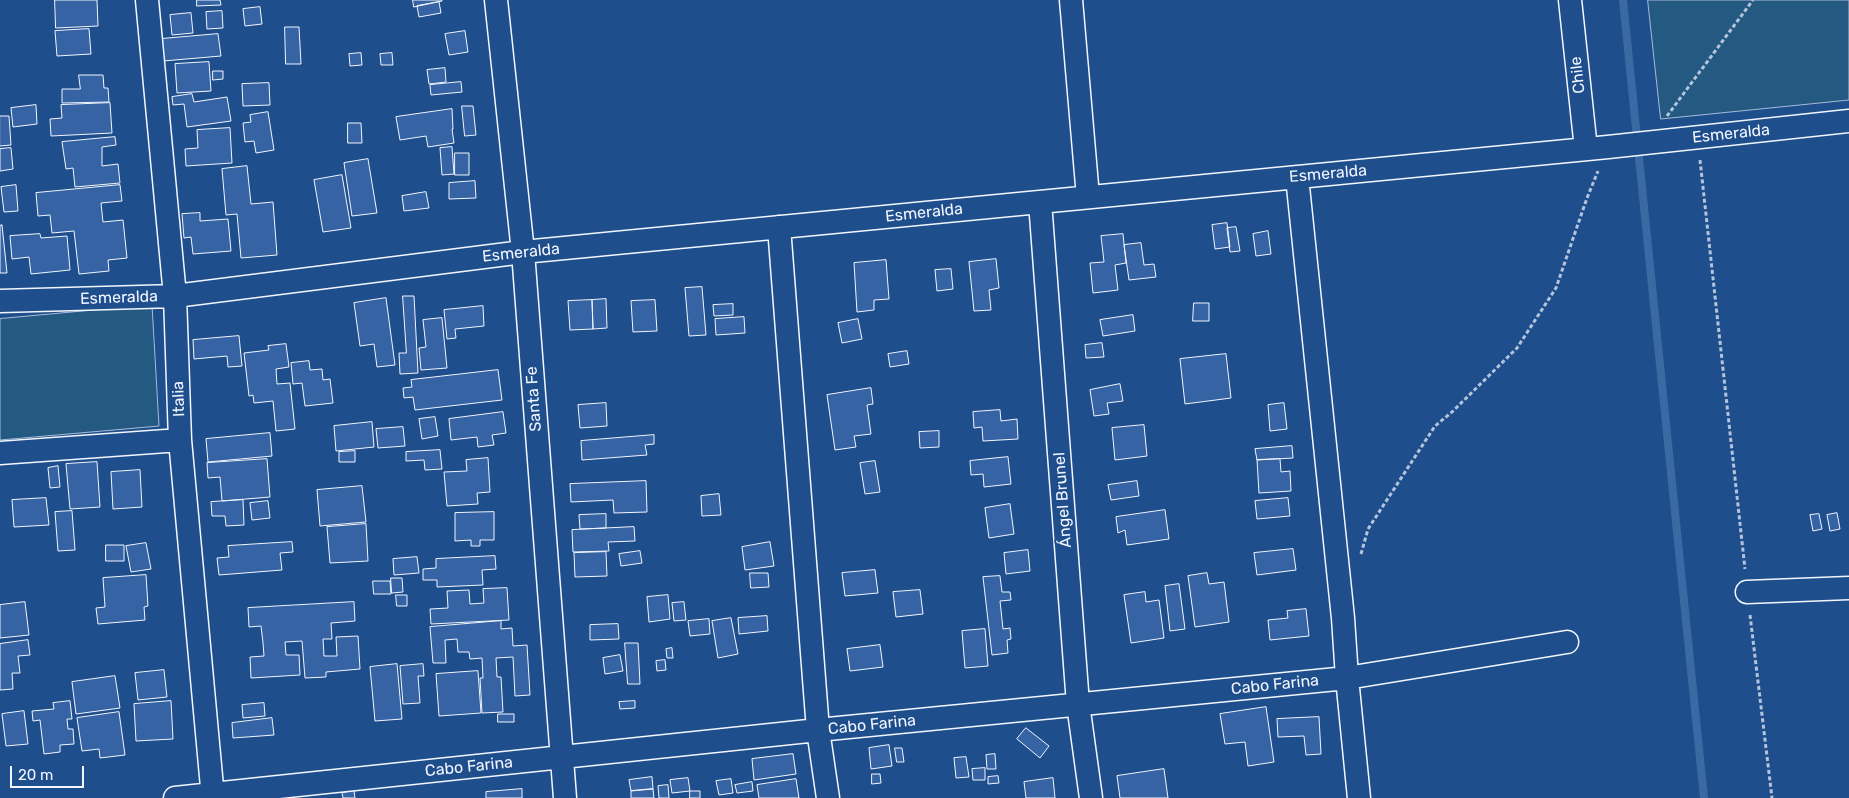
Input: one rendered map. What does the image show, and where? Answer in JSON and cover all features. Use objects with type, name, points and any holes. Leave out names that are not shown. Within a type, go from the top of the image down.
[{"type":"street","name":"Italia","points":[[147,0],[175,296],[180,440],[213,797]]},
{"type":"street","name":"Santa Fe","points":[[496,0],[523,252],[565,798]]},
{"type":"street","points":[[1071,0],[1088,197]]},
{"type":"street","name":"Chile","points":[[1570,0],[1586,149]]},
{"type":"street","name":"Esmeralda","points":[[0,302],[175,296],[523,252],[1611,147],[1849,121]]},
{"type":"street","points":[[1297,177],[1343,618],[1359,798]]},
{"type":"street","name":"Ángel Brunel","points":[[1040,202],[1078,704],[1091,798]]},
{"type":"street","points":[[779,227],[818,730],[828,798]]},
{"type":"street","points":[[0,453],[180,440]]},
{"type":"street","points":[[1747,592],[1849,588]]},
{"type":"street","name":"Cabo Farina","points":[[176,798],[213,797],[818,730],[1347,678],[1567,642]]},
{"type":"path","points":[[1653,142],[1659,127],[1753,0]]},
{"type":"path","points":[[1698,137],[1747,592],[1772,798]]},
{"type":"path","points":[[1361,556],[1368,529],[1435,426],[1452,412],[1517,348],[1556,288],[1587,198],[1611,147]]},
{"type":"shaded area","points":[[1648,0],[1849,0],[1849,100],[1661,119]]},
{"type":"shaded area","points":[[152,305],[159,426],[0,440],[0,319]]},
{"type":"building","points":[[55,0],[97,0],[98,26],[56,28]]},
{"type":"building","points":[[197,0],[220,0],[221,5],[197,6]]},
{"type":"building","points":[[413,0],[442,0],[442,1],[414,7]]},
{"type":"building","points":[[439,2],[441,13],[419,17],[417,6]]},
{"type":"building","points":[[260,7],[262,24],[245,26],[243,9]]},
{"type":"building","points":[[222,11],[223,28],[207,29],[206,12]]},
{"type":"building","points":[[191,13],[193,33],[172,35],[170,15]]},
{"type":"building","points":[[285,27],[299,27],[301,64],[286,64]]},
{"type":"building","points":[[89,29],[91,54],[57,56],[55,31]]},
{"type":"building","points":[[465,31],[468,52],[449,55],[445,34]]},
{"type":"building","points":[[218,34],[221,56],[163,61],[161,39]]},
{"type":"building","points":[[361,53],[362,65],[350,66],[349,54]]},
{"type":"building","points":[[392,53],[393,65],[381,65],[380,54]]},
{"type":"building","points":[[209,62],[211,91],[177,93],[175,64]]},
{"type":"building","points":[[445,68],[446,82],[429,84],[427,70]]},
{"type":"building","points":[[213,71],[223,71],[223,79],[213,80]]},
{"type":"building","points":[[79,75],[103,75],[104,88],[108,88],[109,102],[62,103],[62,89],[80,89]]},
{"type":"building","points":[[461,82],[462,92],[431,95],[430,85]]},
{"type":"building","points":[[269,83],[270,105],[243,106],[242,84]]},
{"type":"building","points":[[192,94],[194,102],[227,97],[231,121],[187,127],[184,104],[173,105],[172,97]]},
{"type":"building","points":[[110,103],[112,133],[51,136],[50,119],[62,118],[61,105]]},
{"type":"building","points":[[36,105],[37,124],[13,127],[11,108]]},
{"type":"building","points":[[462,106],[473,106],[476,135],[465,136]]},
{"type":"building","points":[[452,109],[454,143],[428,147],[426,136],[400,140],[396,117]]},
{"type":"building","points":[[268,112],[274,150],[256,153],[254,141],[245,142],[243,123],[251,122],[250,115]]},
{"type":"building","points":[[0,116],[9,116],[11,145],[0,146]]},
{"type":"building","points":[[348,123],[361,123],[362,143],[348,143]]},
{"type":"building","points":[[230,128],[232,163],[186,166],[185,149],[198,148],[197,130]]},
{"type":"building","points":[[115,137],[116,145],[102,147],[102,166],[118,164],[120,183],[75,187],[73,168],[66,169],[62,142]]},
{"type":"building","points":[[452,147],[454,174],[442,175],[440,148]]},
{"type":"building","points":[[11,148],[13,169],[0,171],[0,149]]},
{"type":"building","points":[[455,153],[469,153],[469,175],[455,175]]},
{"type":"building","points":[[368,159],[377,213],[352,216],[344,163]]},
{"type":"building","points":[[247,166],[251,204],[273,202],[277,255],[241,258],[237,214],[226,215],[222,169]]},
{"type":"building","points":[[342,175],[351,228],[323,232],[314,180]]},
{"type":"building","points":[[475,181],[476,198],[449,199],[449,183]]},
{"type":"building","points":[[16,185],[18,211],[4,212],[1,187]]},
{"type":"building","points":[[120,185],[122,201],[101,203],[103,222],[123,220],[127,258],[108,260],[109,271],[79,274],[74,231],[52,233],[50,215],[38,216],[36,193]]},
{"type":"building","points":[[426,192],[429,208],[404,211],[402,196]]},
{"type":"building","points":[[200,213],[200,221],[228,219],[231,251],[193,254],[191,237],[184,238],[182,214]]},
{"type":"building","points":[[1227,223],[1230,247],[1215,249],[1212,225]]},
{"type":"building","points":[[2,225],[7,273],[0,273],[0,226]]},
{"type":"building","points":[[1236,227],[1240,251],[1230,252],[1227,228]]},
{"type":"building","points":[[1268,231],[1271,254],[1256,256],[1253,234]]},
{"type":"building","points":[[40,234],[41,238],[67,236],[70,270],[31,274],[29,257],[12,259],[10,236]]},
{"type":"building","points":[[1123,234],[1126,263],[1115,265],[1118,290],[1093,293],[1090,263],[1104,262],[1101,236]]},
{"type":"building","points":[[1141,243],[1144,265],[1154,264],[1156,277],[1129,280],[1124,245]]},
{"type":"building","points":[[996,259],[999,288],[989,290],[991,310],[974,311],[969,262]]},
{"type":"building","points":[[886,260],[889,299],[874,300],[874,310],[857,312],[854,263]]},
{"type":"building","points":[[951,269],[953,289],[937,291],[935,270]]},
{"type":"building","points":[[702,287],[706,335],[689,336],[685,288]]},
{"type":"building","points":[[403,296],[414,296],[418,373],[400,374],[399,353],[406,353]]},
{"type":"building","points":[[386,298],[395,365],[377,367],[374,344],[360,346],[354,303]]},
{"type":"building","points":[[606,299],[607,328],[593,329],[592,300]]},
{"type":"building","points":[[592,300],[593,329],[570,330],[568,301]]},
{"type":"building","points":[[655,300],[657,331],[633,332],[631,301]]},
{"type":"building","points":[[1194,303],[1209,303],[1209,321],[1193,321]]},
{"type":"building","points":[[733,304],[733,315],[714,316],[713,305]]},
{"type":"building","points":[[483,306],[484,326],[455,329],[456,338],[447,339],[444,310]]},
{"type":"building","points":[[1133,315],[1135,331],[1103,336],[1100,320]]},
{"type":"building","points":[[744,317],[745,333],[716,335],[715,319]]},
{"type":"building","points":[[442,318],[447,368],[421,370],[419,348],[426,347],[423,320]]},
{"type":"building","points":[[858,319],[862,339],[842,343],[838,323]]},
{"type":"building","points":[[239,336],[242,366],[228,367],[227,356],[194,359],[193,340]]},
{"type":"building","points":[[1102,343],[1104,357],[1086,358],[1085,345]]},
{"type":"building","points":[[286,344],[289,367],[276,369],[277,384],[290,383],[295,429],[276,431],[273,401],[254,403],[253,395],[249,396],[244,353],[269,350],[268,346]]},
{"type":"building","points":[[907,351],[909,364],[890,367],[888,354]]},
{"type":"building","points":[[1226,354],[1231,398],[1185,404],[1180,359]]},
{"type":"building","points":[[309,361],[310,370],[322,369],[323,380],[330,379],[333,403],[305,406],[302,383],[293,384],[291,363]]},
{"type":"building","points":[[498,370],[502,400],[415,410],[413,397],[404,398],[403,388],[412,387],[411,380]]},
{"type":"building","points":[[1120,384],[1123,401],[1107,403],[1109,414],[1094,416],[1090,390]]},
{"type":"building","points":[[871,388],[873,404],[867,405],[871,434],[854,436],[856,447],[835,450],[827,395]]},
{"type":"building","points":[[606,403],[607,426],[580,428],[578,405]]},
{"type":"building","points":[[1284,403],[1287,429],[1270,431],[1268,405]]},
{"type":"building","points":[[1000,410],[1001,421],[1017,419],[1018,439],[983,441],[982,427],[974,428],[973,412]]},
{"type":"building","points":[[503,412],[506,433],[492,435],[494,445],[478,447],[477,437],[451,440],[449,419]]},
{"type":"building","points":[[435,417],[438,436],[422,439],[419,419]]},
{"type":"building","points":[[372,422],[374,447],[336,451],[334,426]]},
{"type":"building","points":[[1144,425],[1147,456],[1115,460],[1112,428]]},
{"type":"building","points":[[403,427],[405,446],[378,448],[376,429]]},
{"type":"building","points":[[939,431],[939,447],[920,448],[919,432]]},
{"type":"building","points":[[270,433],[272,456],[208,462],[206,439]]},
{"type":"building","points":[[654,435],[654,444],[645,445],[647,455],[582,460],[581,441]]},
{"type":"building","points":[[1292,446],[1293,458],[1257,460],[1255,449]]},
{"type":"building","points":[[440,450],[442,469],[425,470],[424,460],[406,461],[406,452]]},
{"type":"building","points":[[355,451],[355,462],[339,462],[339,452]]},
{"type":"building","points":[[1008,457],[1011,484],[984,487],[983,474],[971,475],[970,461]]},
{"type":"building","points":[[488,458],[490,492],[477,493],[478,504],[447,506],[444,472],[467,471],[466,460]]},
{"type":"building","points":[[267,459],[270,497],[222,501],[220,477],[208,478],[207,463]]},
{"type":"building","points":[[1280,459],[1281,472],[1290,471],[1291,491],[1259,493],[1257,460]]},
{"type":"building","points":[[875,461],[880,492],[865,494],[860,463]]},
{"type":"building","points":[[97,462],[100,507],[70,509],[66,464]]},
{"type":"building","points":[[58,466],[60,487],[50,488],[48,468]]},
{"type":"building","points":[[140,470],[142,507],[113,509],[111,472]]},
{"type":"building","points":[[646,481],[647,512],[614,513],[613,500],[571,502],[570,484]]},
{"type":"building","points":[[1137,481],[1139,496],[1111,500],[1108,485]]},
{"type":"building","points":[[362,486],[366,522],[320,526],[317,490]]},
{"type":"building","points":[[719,494],[721,515],[702,516],[701,496]]},
{"type":"building","points":[[46,498],[49,525],[14,527],[12,500]]},
{"type":"building","points":[[1288,498],[1290,516],[1257,519],[1255,501]]},
{"type":"building","points":[[243,500],[244,525],[226,526],[225,516],[212,516],[211,502]]},
{"type":"building","points":[[268,501],[270,518],[252,520],[250,503]]},
{"type":"building","points":[[1010,504],[1014,534],[989,538],[985,508]]},
{"type":"building","points":[[1165,510],[1169,539],[1127,545],[1125,530],[1118,533],[1116,517]]},
{"type":"building","points":[[72,511],[75,550],[58,551],[55,512]]},
{"type":"building","points":[[494,512],[494,540],[480,540],[480,546],[471,546],[471,540],[455,541],[455,513]]},
{"type":"building","points":[[1837,513],[1840,529],[1830,531],[1827,515]]},
{"type":"building","points":[[606,514],[606,528],[580,529],[579,515]]},
{"type":"building","points":[[1819,514],[1822,529],[1813,531],[1810,515]]},
{"type":"building","points":[[366,524],[368,561],[330,563],[327,527]]},
{"type":"building","points":[[634,527],[635,541],[608,542],[609,551],[573,552],[572,530]]},
{"type":"building","points":[[292,542],[293,552],[280,553],[282,570],[219,575],[217,558],[229,557],[228,546]]},
{"type":"building","points":[[770,542],[774,566],[745,570],[742,547]]},
{"type":"building","points":[[146,543],[151,569],[131,572],[126,546]]},
{"type":"building","points":[[106,545],[124,545],[124,561],[106,561]]},
{"type":"building","points":[[1293,549],[1296,570],[1257,575],[1254,553]]},
{"type":"building","points":[[1028,550],[1030,571],[1006,574],[1004,553]]},
{"type":"building","points":[[640,551],[642,563],[621,566],[619,554]]},
{"type":"building","points":[[606,552],[607,576],[575,577],[574,553]]},
{"type":"building","points":[[495,556],[496,569],[482,570],[483,585],[437,587],[437,580],[423,580],[423,569],[436,568],[436,559]]},
{"type":"building","points":[[417,557],[419,573],[394,575],[393,559]]},
{"type":"building","points":[[875,570],[878,593],[845,596],[842,573]]},
{"type":"building","points":[[750,573],[768,573],[769,587],[751,588]]},
{"type":"building","points":[[1207,573],[1209,584],[1224,582],[1229,622],[1195,627],[1188,576]]},
{"type":"building","points":[[146,575],[148,606],[144,607],[145,620],[98,624],[96,608],[105,607],[103,578]]},
{"type":"building","points":[[1000,576],[1002,592],[1010,592],[1011,600],[1000,601],[1003,629],[1010,628],[1011,639],[1007,640],[1008,653],[992,655],[983,577]]},
{"type":"building","points":[[391,578],[402,578],[403,592],[392,593]]},
{"type":"building","points":[[373,581],[390,581],[391,594],[374,594]]},
{"type":"building","points":[[1179,584],[1185,629],[1170,631],[1165,586]]},
{"type":"building","points":[[507,588],[509,620],[431,624],[430,609],[448,608],[447,591],[469,590],[470,604],[484,603],[483,589]]},
{"type":"building","points":[[920,590],[923,614],[896,617],[893,592]]},
{"type":"building","points":[[1145,592],[1146,602],[1159,600],[1164,638],[1131,643],[1124,595]]},
{"type":"building","points":[[396,595],[407,595],[407,606],[397,606]]},
{"type":"building","points":[[668,595],[670,619],[649,622],[647,597]]},
{"type":"building","points":[[25,602],[29,635],[0,638],[0,605]]},
{"type":"building","points":[[354,602],[355,621],[331,623],[332,639],[323,639],[324,656],[337,656],[336,637],[358,636],[360,669],[326,672],[326,677],[305,678],[302,641],[285,642],[286,655],[299,655],[300,675],[251,678],[250,657],[264,656],[261,626],[249,627],[248,608]]},
{"type":"building","points":[[684,602],[686,620],[674,621],[672,603]]},
{"type":"building","points":[[1306,609],[1309,636],[1270,640],[1268,620],[1288,618],[1287,611]]},
{"type":"building","points":[[767,616],[768,631],[739,634],[738,618]]},
{"type":"building","points":[[731,618],[738,654],[718,658],[712,621]]},
{"type":"building","points":[[709,619],[710,634],[690,636],[688,621]]},
{"type":"building","points":[[501,621],[501,629],[512,628],[513,646],[527,645],[530,695],[515,696],[513,657],[496,658],[497,677],[501,677],[503,712],[482,713],[480,678],[483,678],[482,658],[470,659],[469,652],[458,652],[457,639],[445,640],[446,663],[433,663],[430,627]]},
{"type":"building","points":[[618,624],[619,639],[590,640],[590,625]]},
{"type":"building","points":[[985,629],[988,666],[965,668],[962,631]]},
{"type":"building","points":[[28,640],[30,655],[18,656],[20,673],[12,673],[13,689],[0,690],[0,644]]},
{"type":"building","points":[[625,643],[638,643],[640,684],[628,684]]},
{"type":"building","points":[[880,645],[883,667],[850,671],[847,649]]},
{"type":"building","points":[[672,648],[673,658],[667,658],[666,649]]},
{"type":"building","points":[[620,655],[623,671],[605,674],[603,658]]},
{"type":"building","points":[[665,660],[666,670],[657,671],[656,661]]},
{"type":"building","points":[[397,664],[402,719],[375,721],[370,667]]},
{"type":"building","points":[[423,664],[424,676],[418,676],[420,703],[403,704],[400,666]]},
{"type":"building","points":[[164,670],[167,697],[138,700],[135,673]]},
{"type":"building","points":[[478,671],[481,713],[439,716],[436,674]]},
{"type":"building","points":[[115,676],[120,708],[76,714],[72,682]]},
{"type":"building","points":[[70,701],[72,719],[67,719],[68,729],[73,729],[74,744],[60,745],[60,752],[44,754],[40,720],[33,721],[32,711],[54,709],[53,703]]},
{"type":"building","points":[[171,701],[173,739],[136,741],[134,704]]},
{"type":"building","points":[[635,701],[635,708],[620,709],[619,702]]},
{"type":"building","points":[[264,703],[265,716],[243,718],[242,705]]},
{"type":"building","points":[[1266,707],[1274,762],[1248,766],[1245,742],[1225,744],[1220,714]]},
{"type":"building","points":[[24,711],[28,744],[6,746],[2,714]]},
{"type":"building","points":[[119,712],[125,755],[100,758],[99,749],[82,751],[77,718]]},
{"type":"building","points":[[498,714],[514,714],[514,722],[498,722]]},
{"type":"building","points":[[1319,717],[1321,754],[1306,755],[1304,736],[1278,737],[1277,719]]},
{"type":"building","points":[[272,718],[274,735],[233,738],[232,723]]},
{"type":"building","points":[[1026,728],[1049,746],[1040,758],[1017,739]]},
{"type":"building","points":[[889,745],[892,766],[871,769],[869,748]]},
{"type":"building","points":[[895,748],[902,748],[904,762],[897,762]]},
{"type":"building","points":[[793,754],[796,774],[754,780],[752,759]]},
{"type":"building","points":[[995,754],[996,769],[987,769],[986,755]]},
{"type":"building","points":[[966,757],[969,777],[956,778],[954,758]]},
{"type":"building","points":[[985,768],[985,780],[973,780],[972,769]]},
{"type":"building","points":[[1164,769],[1168,798],[1120,798],[1117,776]]},
{"type":"building","points":[[872,774],[880,774],[881,783],[872,784]]},
{"type":"building","points":[[998,776],[999,783],[988,784],[988,777]]},
{"type":"building","points":[[652,777],[653,789],[631,791],[629,780]]},
{"type":"building","points":[[688,778],[690,791],[672,793],[670,780]]},
{"type":"building","points":[[1053,778],[1055,798],[1026,798],[1024,782]]},
{"type":"building","points":[[731,779],[733,793],[719,795],[716,781]]},
{"type":"building","points":[[796,779],[799,798],[759,798],[757,785]]},
{"type":"building","points":[[752,782],[753,791],[737,793],[735,785]]},
{"type":"building","points":[[668,785],[669,798],[659,798],[658,786]]},
{"type":"building","points":[[522,789],[522,798],[486,798],[486,792]]},
{"type":"building","points":[[653,789],[654,798],[631,798],[631,791]]},
{"type":"building","points":[[354,791],[355,798],[343,798],[342,793]]},
{"type":"building","points":[[690,791],[700,791],[700,798],[690,798]]},
{"type":"waterway","points":[[1623,0],[1704,798]]}]
